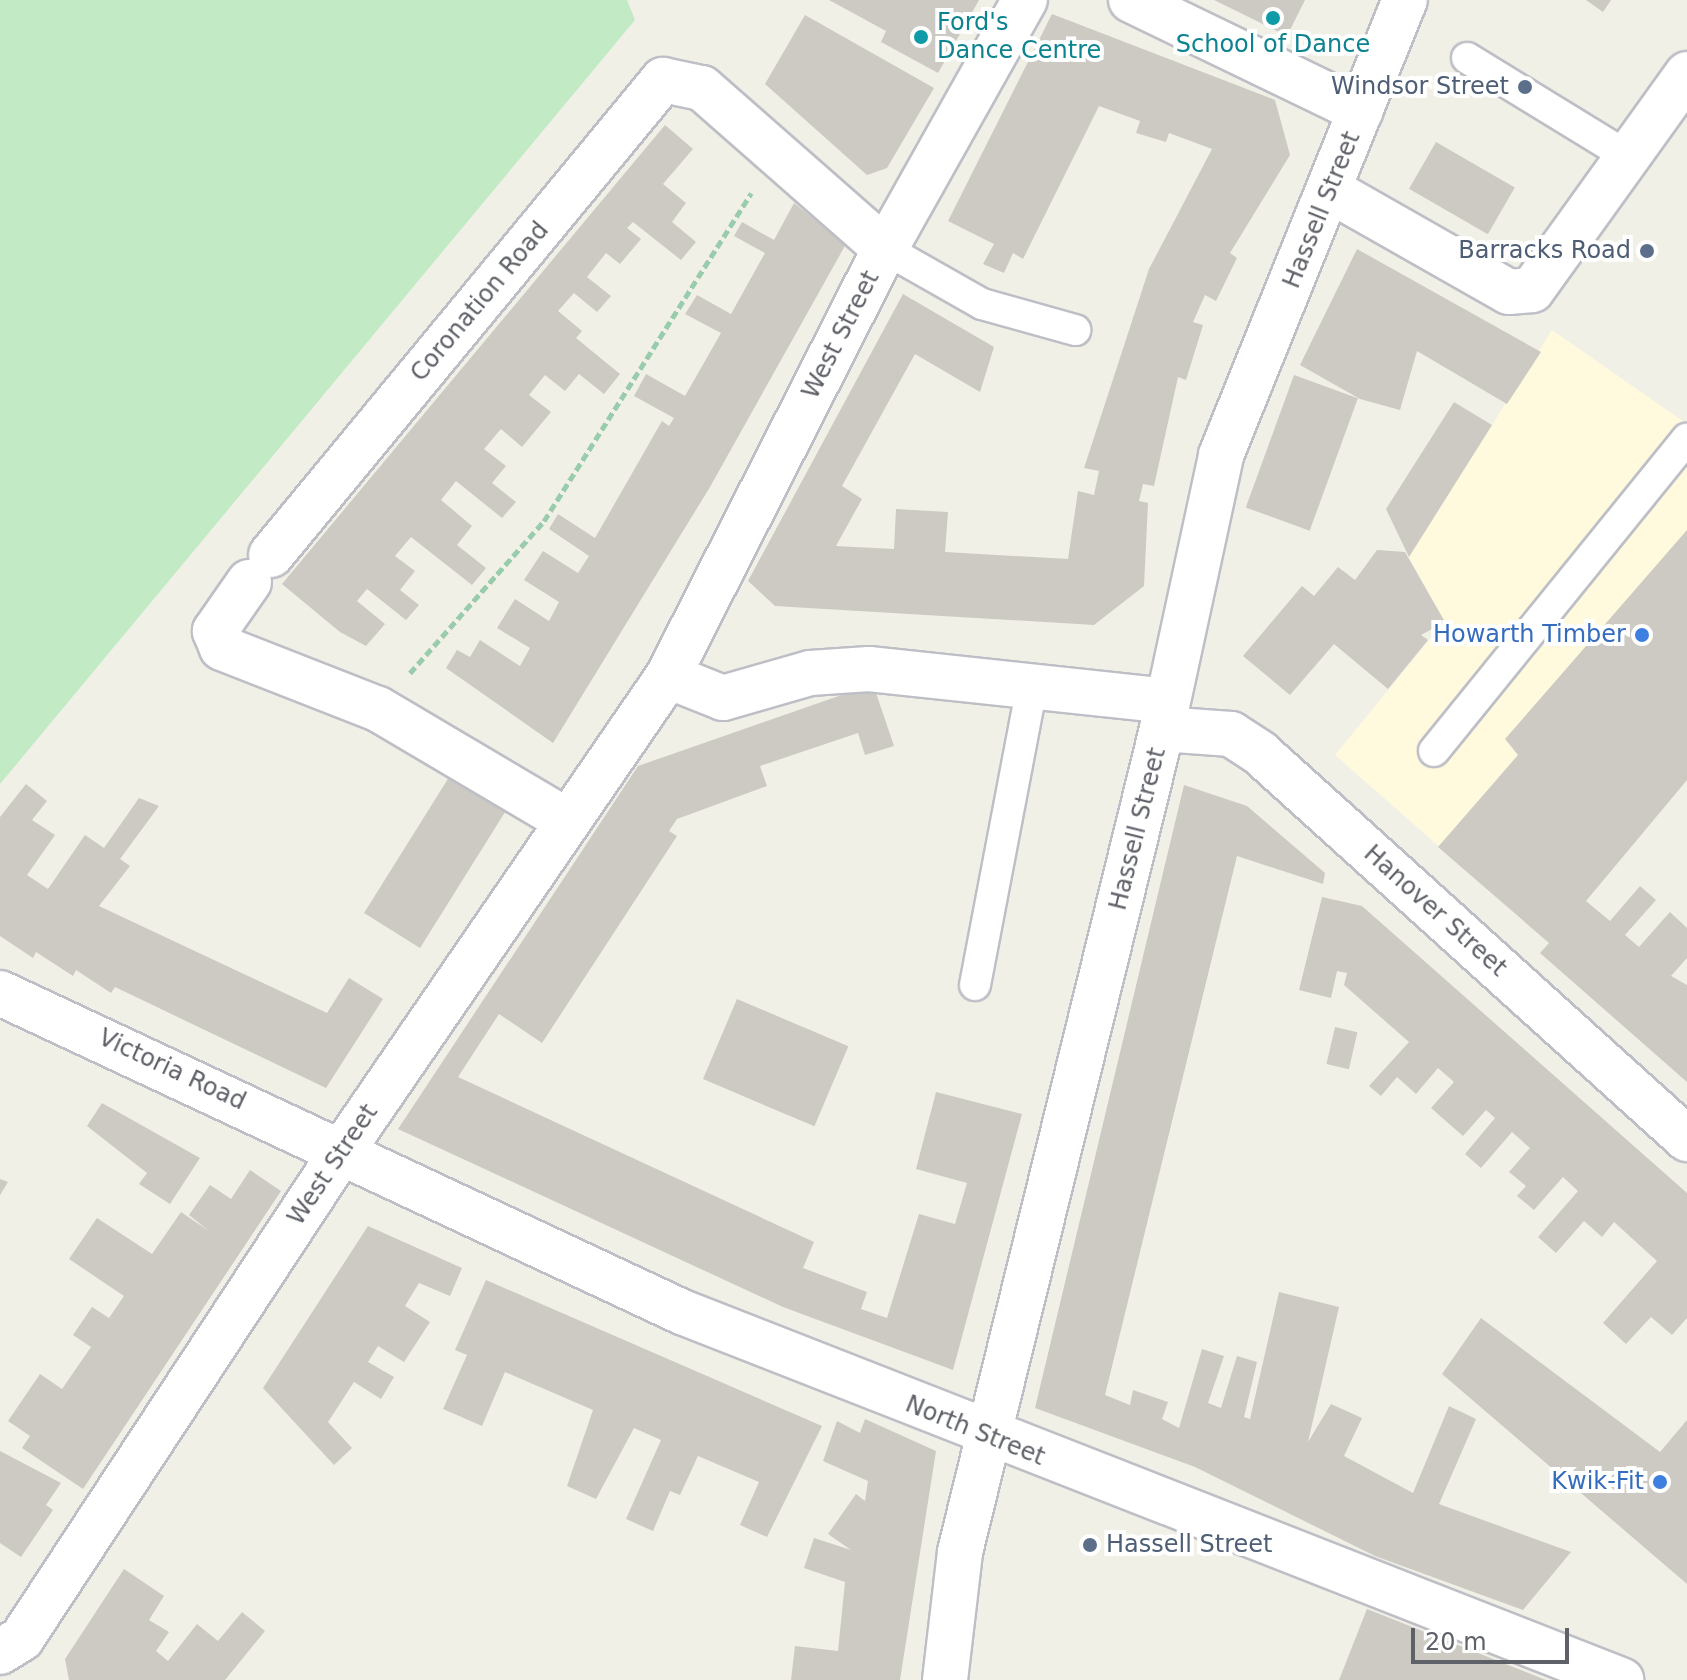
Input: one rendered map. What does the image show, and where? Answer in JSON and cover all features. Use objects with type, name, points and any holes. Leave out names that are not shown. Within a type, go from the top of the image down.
[{"type":"street","name":"West Street","points":[[0,1652],[22,1638],[342,1151],[566,820],[668,676],[885,249],[1025,0]]},
{"type":"street","points":[[1131,0],[1361,111]]},
{"type":"street","name":"Hassell Street","points":[[945,1680],[960,1552],[1165,715],[1221,455],[1333,192],[1405,0]]},
{"type":"street","points":[[1333,192],[1509,292],[1532,290],[1687,74]]},
{"type":"street","name":"Coronation Road","points":[[566,820],[378,709],[222,648],[215,631],[260,568],[663,80],[702,88],[781,155]]},
{"type":"street","points":[[781,155],[885,249]]},
{"type":"street","points":[[668,676],[723,698],[810,673],[869,669],[1032,685],[1094,695],[1165,715]]},
{"type":"street","name":"Hanover Street","points":[[1165,715],[1231,734],[1260,753],[1687,1139]]},
{"type":"street","name":"Victoria Road","points":[[0,993],[342,1151]]},
{"type":"street","name":"North Street","points":[[342,1151],[682,1312],[987,1437],[1621,1680]]},
{"type":"lane","points":[[1467,58],[1627,156]]},
{"type":"lane","points":[[885,249],[982,304],[1075,330]]},
{"type":"lane","points":[[1434,751],[1687,439]]},
{"type":"lane","points":[[975,985],[1032,685]]},
{"type":"path","points":[[378,709],[544,521],[722,229],[781,155]]},
{"type":"shaded area","points":[[1552,330],[1687,424],[1687,780],[1549,943],[1335,755],[1444,622],[1409,557]]},
{"type":"green space","points":[[0,0],[627,0],[635,20],[0,784]]},
{"type":"building","name":"Ford's Dance Centre","points":[[829,0],[979,0],[938,73],[881,42],[886,31]]},
{"type":"building","name":"School of Dance","points":[[1214,0],[1305,0],[1287,36]]},
{"type":"building","points":[[1586,0],[1611,0],[1603,12]]},
{"type":"building","points":[[1052,14],[1275,100],[1290,155],[1230,253],[1237,258],[1216,301],[1205,295],[1193,322],[1203,325],[1186,380],[1178,377],[1154,486],[1143,484],[1139,501],[1148,503],[1144,586],[1094,625],[775,606],[748,581],[903,294],[994,347],[980,392],[915,354],[842,486],[862,499],[836,546],[894,549],[896,509],[948,512],[945,552],[1068,559],[1078,491],[1094,495],[1099,471],[1084,468],[1149,269],[1212,149],[1169,133],[1166,142],[1136,133],[1140,121],[1099,106],[1023,259],[1013,253],[1004,273],[983,264],[994,244],[948,221]]},
{"type":"building","points":[[805,15],[934,88],[887,168],[867,175],[765,84]]},
{"type":"building","points":[[665,125],[693,149],[663,184],[686,203],[672,222],[696,242],[681,260],[633,222],[627,228],[641,239],[620,264],[606,253],[587,277],[611,296],[597,312],[574,293],[558,311],[582,331],[576,338],[620,374],[604,394],[579,374],[565,391],[545,375],[529,395],[551,412],[522,447],[501,429],[484,449],[506,466],[492,483],[516,502],[502,518],[456,481],[441,500],[472,526],[457,545],[486,568],[472,585],[411,537],[395,556],[415,571],[400,590],[419,605],[406,620],[367,589],[357,601],[385,624],[366,646],[340,632],[282,584]]},
{"type":"building","points":[[1436,142],[1515,188],[1488,234],[1409,189]]},
{"type":"building","points":[[794,203],[846,244],[710,487],[553,743],[446,668],[457,650],[470,657],[480,640],[520,666],[530,648],[497,628],[515,599],[549,621],[559,602],[524,580],[543,551],[578,573],[589,556],[549,529],[558,514],[595,538],[662,421],[669,426],[674,418],[634,396],[646,374],[685,396],[721,333],[685,314],[697,295],[731,314],[765,253],[734,236],[742,222],[774,240]]},
{"type":"building","points":[[1357,249],[1541,352],[1507,404],[1417,351],[1400,410],[1360,399],[1300,365]]},
{"type":"building","points":[[1294,375],[1358,398],[1310,531],[1246,507]]},
{"type":"building","points":[[1454,402],[1492,425],[1409,557],[1386,509]]},
{"type":"building","name":"Howarth Timber","points":[[1687,530],[1687,780],[1586,901],[1610,921],[1640,886],[1656,900],[1625,935],[1639,947],[1670,912],[1687,928],[1687,958],[1671,976],[1687,985],[1687,1082],[1540,953],[1549,943],[1438,847],[1518,755],[1505,739]]},
{"type":"building","points":[[1377,550],[1405,552],[1445,622],[1421,635],[1428,640],[1388,689],[1334,644],[1290,695],[1243,656],[1302,586],[1314,596],[1338,567],[1355,580]]},
{"type":"building","points":[[873,684],[894,746],[865,755],[858,733],[760,766],[767,786],[677,819],[669,831],[677,836],[542,1043],[499,1014],[458,1077],[814,1242],[803,1268],[867,1292],[861,1309],[887,1318],[919,1214],[955,1224],[967,1183],[916,1169],[936,1092],[1022,1114],[953,1370],[783,1307],[398,1129],[638,766]]},
{"type":"building","points":[[451,774],[507,809],[420,948],[364,913]]},
{"type":"building","points":[[26,784],[47,801],[32,820],[55,835],[27,875],[48,889],[85,835],[104,848],[139,798],[159,806],[120,859],[130,866],[99,906],[327,1013],[349,978],[383,999],[326,1088],[115,987],[111,993],[76,970],[73,976],[36,952],[33,958],[0,936],[0,817]]},
{"type":"building","points":[[1184,785],[1247,806],[1325,873],[1323,884],[1237,856],[1105,1395],[1130,1405],[1133,1390],[1168,1402],[1162,1419],[1179,1428],[1202,1349],[1224,1356],[1208,1403],[1221,1408],[1237,1356],[1257,1362],[1244,1417],[1250,1419],[1279,1292],[1339,1307],[1308,1442],[1331,1404],[1362,1418],[1344,1456],[1413,1493],[1449,1406],[1476,1419],[1439,1504],[1571,1552],[1523,1610],[1375,1556],[1195,1467],[1035,1408]]},
{"type":"building","points":[[1322,897],[1362,906],[1687,1193],[1687,1318],[1672,1335],[1651,1317],[1626,1344],[1603,1323],[1657,1261],[1614,1222],[1602,1237],[1584,1221],[1556,1253],[1538,1237],[1578,1191],[1563,1177],[1534,1210],[1517,1196],[1526,1186],[1509,1172],[1530,1148],[1512,1132],[1481,1168],[1465,1154],[1495,1118],[1486,1110],[1463,1136],[1431,1108],[1454,1082],[1438,1068],[1416,1094],[1397,1077],[1381,1096],[1369,1086],[1409,1042],[1344,985],[1347,973],[1337,971],[1331,998],[1299,990]]},
{"type":"building","points":[[737,999],[848,1046],[814,1126],[703,1079]]},
{"type":"building","points":[[1335,1027],[1357,1032],[1349,1069],[1326,1064]]},
{"type":"building","points":[[102,1103],[200,1158],[170,1204],[139,1184],[147,1173],[87,1126]]},
{"type":"building","points":[[250,1170],[281,1191],[83,1489],[22,1448],[30,1436],[8,1421],[40,1374],[62,1389],[91,1347],[73,1335],[92,1307],[109,1318],[124,1296],[69,1259],[97,1218],[152,1254],[181,1212],[209,1231],[189,1215],[210,1185],[231,1199]]},
{"type":"building","points":[[0,1179],[8,1182],[0,1195]]},
{"type":"building","points":[[368,1226],[462,1268],[450,1296],[419,1283],[405,1306],[430,1322],[404,1362],[378,1346],[368,1362],[394,1377],[381,1399],[354,1382],[328,1422],[352,1448],[334,1465],[263,1388]]},
{"type":"building","points":[[486,1280],[822,1426],[767,1537],[740,1525],[759,1482],[698,1456],[680,1495],[670,1491],[653,1531],[626,1519],[661,1440],[634,1428],[596,1499],[567,1486],[593,1410],[505,1372],[482,1426],[443,1409],[467,1355],[455,1350]]},
{"type":"building","points":[[1481,1318],[1660,1452],[1687,1420],[1687,1584],[1442,1374]]},
{"type":"building","points":[[865,1419],[936,1451],[900,1680],[791,1680],[795,1646],[838,1651],[845,1582],[804,1568],[814,1538],[851,1550],[828,1534],[856,1494],[865,1501],[868,1481],[823,1461],[837,1421],[860,1433]]},
{"type":"building","points":[[0,1451],[61,1483],[46,1505],[53,1510],[21,1557],[0,1543]]},
{"type":"building","points":[[124,1569],[164,1596],[149,1620],[169,1632],[156,1651],[168,1661],[197,1624],[218,1641],[242,1612],[265,1631],[225,1680],[69,1680],[65,1659]]},
{"type":"building","points":[[1367,1609],[1546,1680],[1339,1680]]},
{"type":"place","name":"School of Dance","points":[[1273,18]]},
{"type":"place","name":"Ford's Dance Centre","points":[[921,37]]},
{"type":"place","name":"Windsor Street","points":[[1525,87]]},
{"type":"place","name":"Barracks Road","points":[[1647,251]]},
{"type":"place","name":"Howarth Timber","points":[[1642,635]]},
{"type":"place","name":"Kwik-Fit","points":[[1660,1482]]},
{"type":"place","name":"Hassell Street","points":[[1090,1545]]}]
